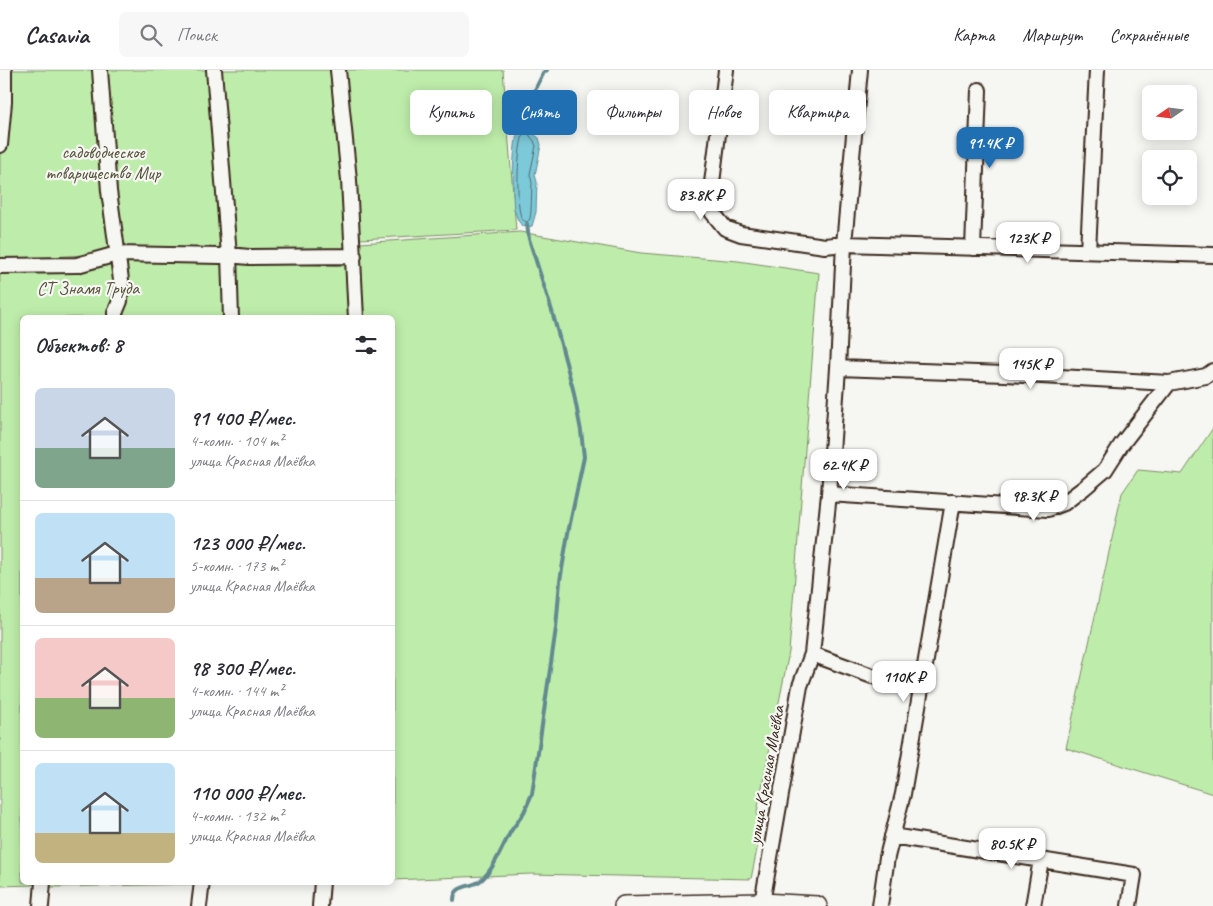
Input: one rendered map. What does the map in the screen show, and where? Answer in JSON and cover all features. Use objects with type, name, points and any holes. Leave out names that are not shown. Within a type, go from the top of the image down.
[{"type":"main road","points":[[624,906],[762,903],[817,906]]},
{"type":"street","points":[[0,145],[4,102],[4,70]]},
{"type":"street","points":[[100,70],[108,191],[121,280],[120,301],[115,315]]},
{"type":"street","points":[[214,70],[229,255],[231,315]]},
{"type":"street","points":[[338,70],[349,180],[356,315]]},
{"type":"street","points":[[726,70],[711,191],[712,212],[725,228],[741,234],[825,246],[844,244],[1213,255]]},
{"type":"street","name":"улица Красная Маёвка","points":[[762,903],[800,686],[812,654],[830,494],[844,244],[860,70]]},
{"type":"street","points":[[1088,251],[1097,70]]},
{"type":"street","points":[[973,248],[979,90]]},
{"type":"street","points":[[0,266],[77,265],[117,254],[354,256]]},
{"type":"street","points":[[838,368],[1004,374],[1169,383],[1206,376],[1213,371]]},
{"type":"street","points":[[830,494],[1048,508],[1064,503],[1105,470],[1121,445],[1169,383]]},
{"type":"street","points":[[880,906],[887,857],[904,794],[953,502]]},
{"type":"street","points":[[812,654],[872,676],[922,688]]},
{"type":"street","points":[[892,836],[1134,875],[1129,906]]},
{"type":"street","points":[[1034,906],[1041,860]]},
{"type":"street","points":[[41,906],[43,885]]},
{"type":"street","points":[[199,906],[202,885]]},
{"type":"street","points":[[320,906],[322,885]]},
{"type":"green space","name":"садоводческое товарищество Мир","points":[[0,70],[337,70],[349,250],[165,250],[0,258]]},
{"type":"green space","points":[[341,70],[503,70],[505,90],[502,90],[502,135],[508,135],[516,230],[360,239]]},
{"type":"green space","points":[[520,232],[641,253],[738,261],[819,273],[789,652],[757,812],[759,839],[751,879],[531,874],[395,880],[395,315],[364,315],[360,243]]},
{"type":"green space","name":"СТ Знамя Труда","points":[[120,257],[115,315],[20,315],[20,885],[34,885],[0,886],[0,263]]},
{"type":"green space","points":[[123,258],[348,266],[350,315],[118,315]]},
{"type":"green space","points":[[1213,428],[1213,794],[1066,748],[1122,493],[1138,470],[1182,474]]},
{"type":"green space","points":[[49,885],[148,885],[49,887]]},
{"type":"water","points":[[517,135],[535,135],[539,138],[541,145],[535,175],[537,182],[536,212],[532,226],[527,227],[522,226],[518,220],[513,203]]},
{"type":"waterway","points":[[535,90],[544,72],[547,70]]},
{"type":"waterway","points":[[454,900],[457,891],[480,881],[489,871],[524,812],[532,794],[556,628],[560,581],[584,457],[573,389],[552,311],[529,239],[527,224]]}]
